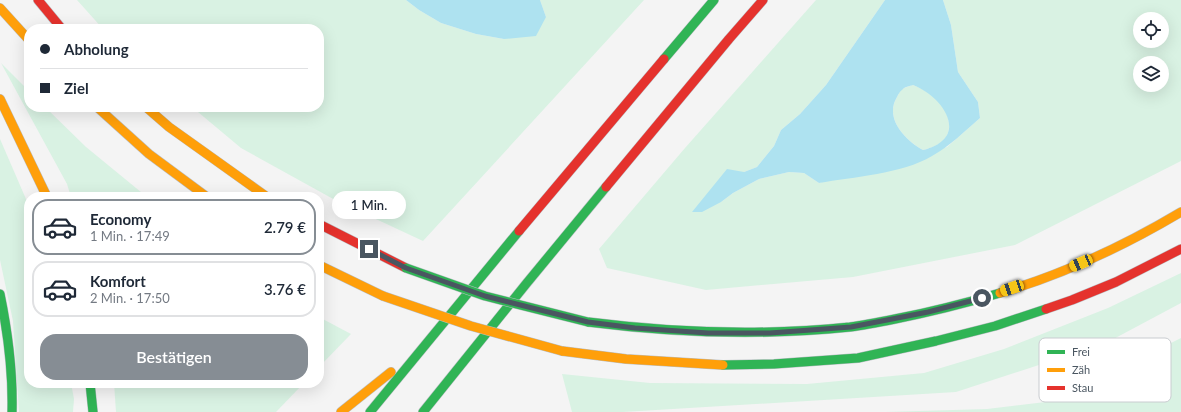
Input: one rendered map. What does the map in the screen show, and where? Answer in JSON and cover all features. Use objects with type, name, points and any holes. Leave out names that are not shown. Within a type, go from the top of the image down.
[{"type":"highway","points":[[38,0],[58,24]]},
{"type":"highway","points":[[370,412],[496,259],[714,0]]},
{"type":"highway","points":[[423,412],[531,278],[763,0]]},
{"type":"highway","points":[[0,8],[24,34]]},
{"type":"highway","points":[[0,99],[45,192]]},
{"type":"highway","points":[[103,112],[149,154],[200,192]]},
{"type":"highway","points":[[152,112],[169,127],[260,192]]},
{"type":"highway","points":[[324,227],[406,268],[485,296],[588,322],[635,328],[708,333],[770,333],[851,327],[928,312],[982,298],[1058,273],[1104,254],[1158,227],[1181,212]]},
{"type":"highway","points":[[324,267],[383,296],[471,326],[562,351],[626,359],[716,365],[774,364],[858,358],[995,326],[1072,300],[1116,282],[1181,248]]},
{"type":"highway","points":[[0,294],[6,323],[13,391],[12,412]]},
{"type":"highway","points":[[341,412],[425,345]]},
{"type":"highway","points":[[91,388],[93,412]]},
{"type":"green space","points":[[77,0],[406,0],[419,10],[441,23],[476,34],[504,39],[546,17],[540,0],[644,0],[423,241],[335,200],[324,194],[324,192],[321,192],[241,148],[198,112],[324,112],[324,24],[99,24]]},
{"type":"green space","points":[[816,0],[885,0],[826,85],[800,114],[781,130],[774,146],[757,167],[744,172],[721,202],[733,193],[759,179],[789,172],[804,173],[819,183],[947,147],[980,118],[978,102],[958,72],[951,25],[943,0],[1181,0],[1181,161],[1015,245],[853,277],[706,290],[607,268],[599,249],[685,148]]},
{"type":"green space","points":[[1,63],[24,86],[24,105]]},
{"type":"green space","points":[[913,85],[925,91],[938,101],[948,118],[949,131],[944,140],[935,146],[923,150],[916,146],[898,128],[893,113],[897,97],[902,89]]},
{"type":"green space","points":[[28,112],[50,112],[86,147],[141,192],[69,192],[67,184]]},
{"type":"green space","points":[[0,139],[24,194],[24,388],[72,388],[74,399],[73,412],[19,412],[13,321],[0,260]]},
{"type":"green space","points":[[1181,273],[1181,303],[1115,338],[1039,338],[1039,365],[956,392],[623,412],[572,412],[562,374],[650,383],[807,384],[924,373],[1004,349],[1108,308]]},
{"type":"green space","points":[[324,320],[351,334],[324,362]]},
{"type":"green space","points":[[1181,338],[1181,412],[885,412],[987,409],[1046,402],[1171,402],[1171,343]]},
{"type":"green space","points":[[114,388],[299,388],[276,412],[116,412]]},
{"type":"water","points":[[406,0],[540,0],[546,17],[536,36],[504,39],[476,34],[441,23],[419,10]]},
{"type":"water","points":[[885,0],[943,0],[951,25],[958,72],[978,102],[980,118],[939,152],[920,162],[906,167],[877,174],[819,183],[804,173],[789,172],[759,179],[702,212],[692,212],[727,169],[744,172],[757,167],[774,146],[781,130],[800,114],[826,85]],"holes":[[[913,85],[924,91],[942,108],[948,118],[949,127],[946,136],[938,144],[923,150],[916,146],[898,128],[893,113],[897,97],[904,88]]]},
{"type":"traffic: fast","points":[[664,59],[714,0]]},
{"type":"traffic: fast","points":[[423,412],[606,187]]},
{"type":"traffic: fast","points":[[370,412],[519,231]]},
{"type":"traffic: fast","points":[[406,268],[485,296],[588,322]]},
{"type":"traffic: fast","points":[[588,322],[686,331],[785,332],[817,330],[850,327],[895,319],[1000,293]]},
{"type":"traffic: fast","points":[[0,294],[12,382],[12,412]]},
{"type":"traffic: fast","points":[[723,365],[774,364],[858,358],[995,326],[1046,309]]},
{"type":"traffic: fast","points":[[91,388],[93,412]]},
{"type":"traffic: slow","points":[[0,8],[24,34]]},
{"type":"traffic: slow","points":[[0,99],[45,192]]},
{"type":"traffic: slow","points":[[103,112],[149,154],[200,192]]},
{"type":"traffic: slow","points":[[152,112],[169,127],[260,192]]},
{"type":"traffic: slow","points":[[1000,293],[1047,277],[1116,248],[1181,212]]},
{"type":"traffic: slow","points":[[324,267],[383,296]]},
{"type":"traffic: slow","points":[[383,296],[471,326],[562,351]]},
{"type":"traffic: slow","points":[[562,351],[626,359],[723,365]]},
{"type":"traffic: slow","points":[[341,412],[391,372]]},
{"type":"traffic: jam","points":[[38,0],[58,24]]},
{"type":"traffic: jam","points":[[606,187],[763,0]]},
{"type":"traffic: jam","points":[[519,231],[664,59]]},
{"type":"traffic: jam","points":[[324,227],[406,268]]},
{"type":"traffic: jam","points":[[1046,309],[1116,282],[1181,249]]},
{"type":"route","points":[[369,249],[406,268],[485,296],[588,322],[635,328],[708,333],[770,333],[851,327],[928,312],[982,298]]}]
